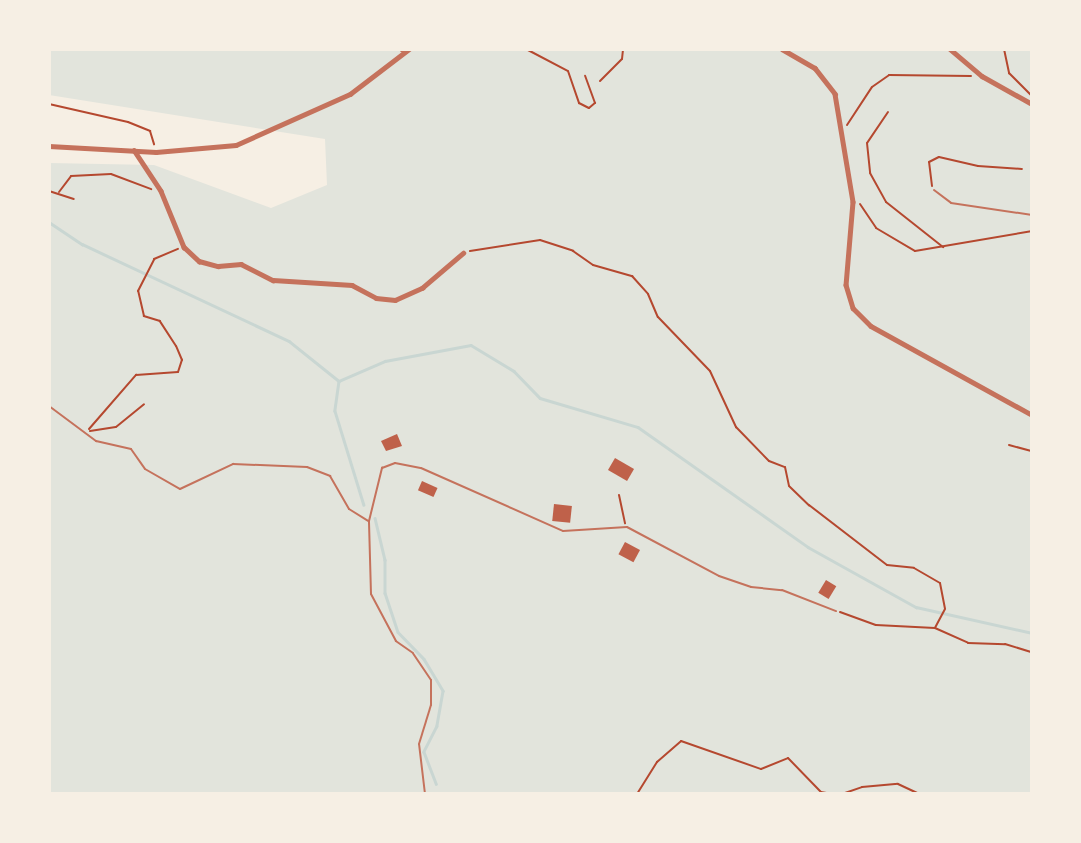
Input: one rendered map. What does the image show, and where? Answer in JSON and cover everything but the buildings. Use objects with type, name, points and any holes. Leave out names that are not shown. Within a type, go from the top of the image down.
[{"type":"street","points":[[49,146],[156,152],[236,145],[349,94],[409,49]]},
{"type":"street","points":[[782,49],[816,68],[835,94],[853,202],[852,255],[846,285],[853,308],[871,326],[1032,415]]},
{"type":"street","points":[[950,49],[982,76],[1032,104]]},
{"type":"street","points":[[134,150],[160,191],[184,247],[199,261],[218,266],[241,264],[273,281],[352,285],[376,298],[395,300],[422,288],[463,253]]},
{"type":"lane","points":[[934,190],[951,203],[1032,215]]},
{"type":"lane","points":[[49,406],[96,440],[131,449],[145,469],[180,489],[233,464],[307,467],[330,476],[348,509],[369,521]]},
{"type":"lane","points":[[425,794],[419,744],[431,705],[431,680],[413,653],[396,641],[371,594],[369,521],[382,468],[395,463],[421,468],[563,531],[626,527],[719,576],[751,587],[782,590],[836,611]]},
{"type":"path","points":[[526,49],[568,71],[579,103],[589,108],[595,103],[585,76]]},
{"type":"path","points":[[600,81],[622,58],[624,49]]},
{"type":"path","points":[[1004,49],[1009,73],[1032,95]]},
{"type":"path","points":[[841,134],[872,87],[889,75],[982,76]]},
{"type":"path","points":[[49,104],[104,114],[150,131],[156,152]]},
{"type":"path","points":[[888,112],[867,143],[870,173],[886,202],[944,247]]},
{"type":"path","points":[[934,190],[929,162],[939,157],[978,166],[1023,169]]},
{"type":"path","points":[[59,192],[71,176],[111,174],[160,191]]},
{"type":"path","points":[[49,191],[74,199]]},
{"type":"path","points":[[853,202],[862,204],[876,228],[891,241],[915,251],[1032,231]]},
{"type":"path","points":[[463,253],[540,240],[573,251],[593,265],[632,276],[648,293],[658,317],[710,371],[736,427],[769,461],[785,467],[789,486],[809,505],[887,565],[914,568],[940,583],[944,609],[935,628]]},
{"type":"path","points":[[86,431],[110,410],[123,386],[136,375],[178,372],[183,360],[160,321],[145,316],[138,291],[154,258],[184,247]]},
{"type":"path","points":[[86,431],[116,427],[144,404]]},
{"type":"path","points":[[1009,445],[1032,451]]},
{"type":"path","points":[[619,495],[626,527]]},
{"type":"path","points":[[836,611],[876,625],[935,628],[968,643],[1005,644],[1032,652]]},
{"type":"path","points":[[637,794],[657,762],[681,741],[761,769],[788,758],[821,792],[832,794]]},
{"type":"path","points":[[842,794],[862,787],[898,784],[919,794]]},
{"type":"path","points":[[657,794],[671,794]]},
{"type":"shaded area","points":[[49,49],[1032,49],[1032,794],[49,794],[49,163],[154,165],[271,208],[327,185],[325,139],[49,95]]},
{"type":"waterway","points":[[49,222],[82,244],[289,341],[339,381],[385,361],[471,345],[514,371],[540,398],[638,427],[808,547],[916,607],[1032,633]]},
{"type":"waterway","points":[[339,381],[335,411],[364,505]]},
{"type":"waterway","points":[[375,518],[385,560],[385,593],[398,632],[424,659],[443,691],[437,726],[424,752],[436,784]]}]
